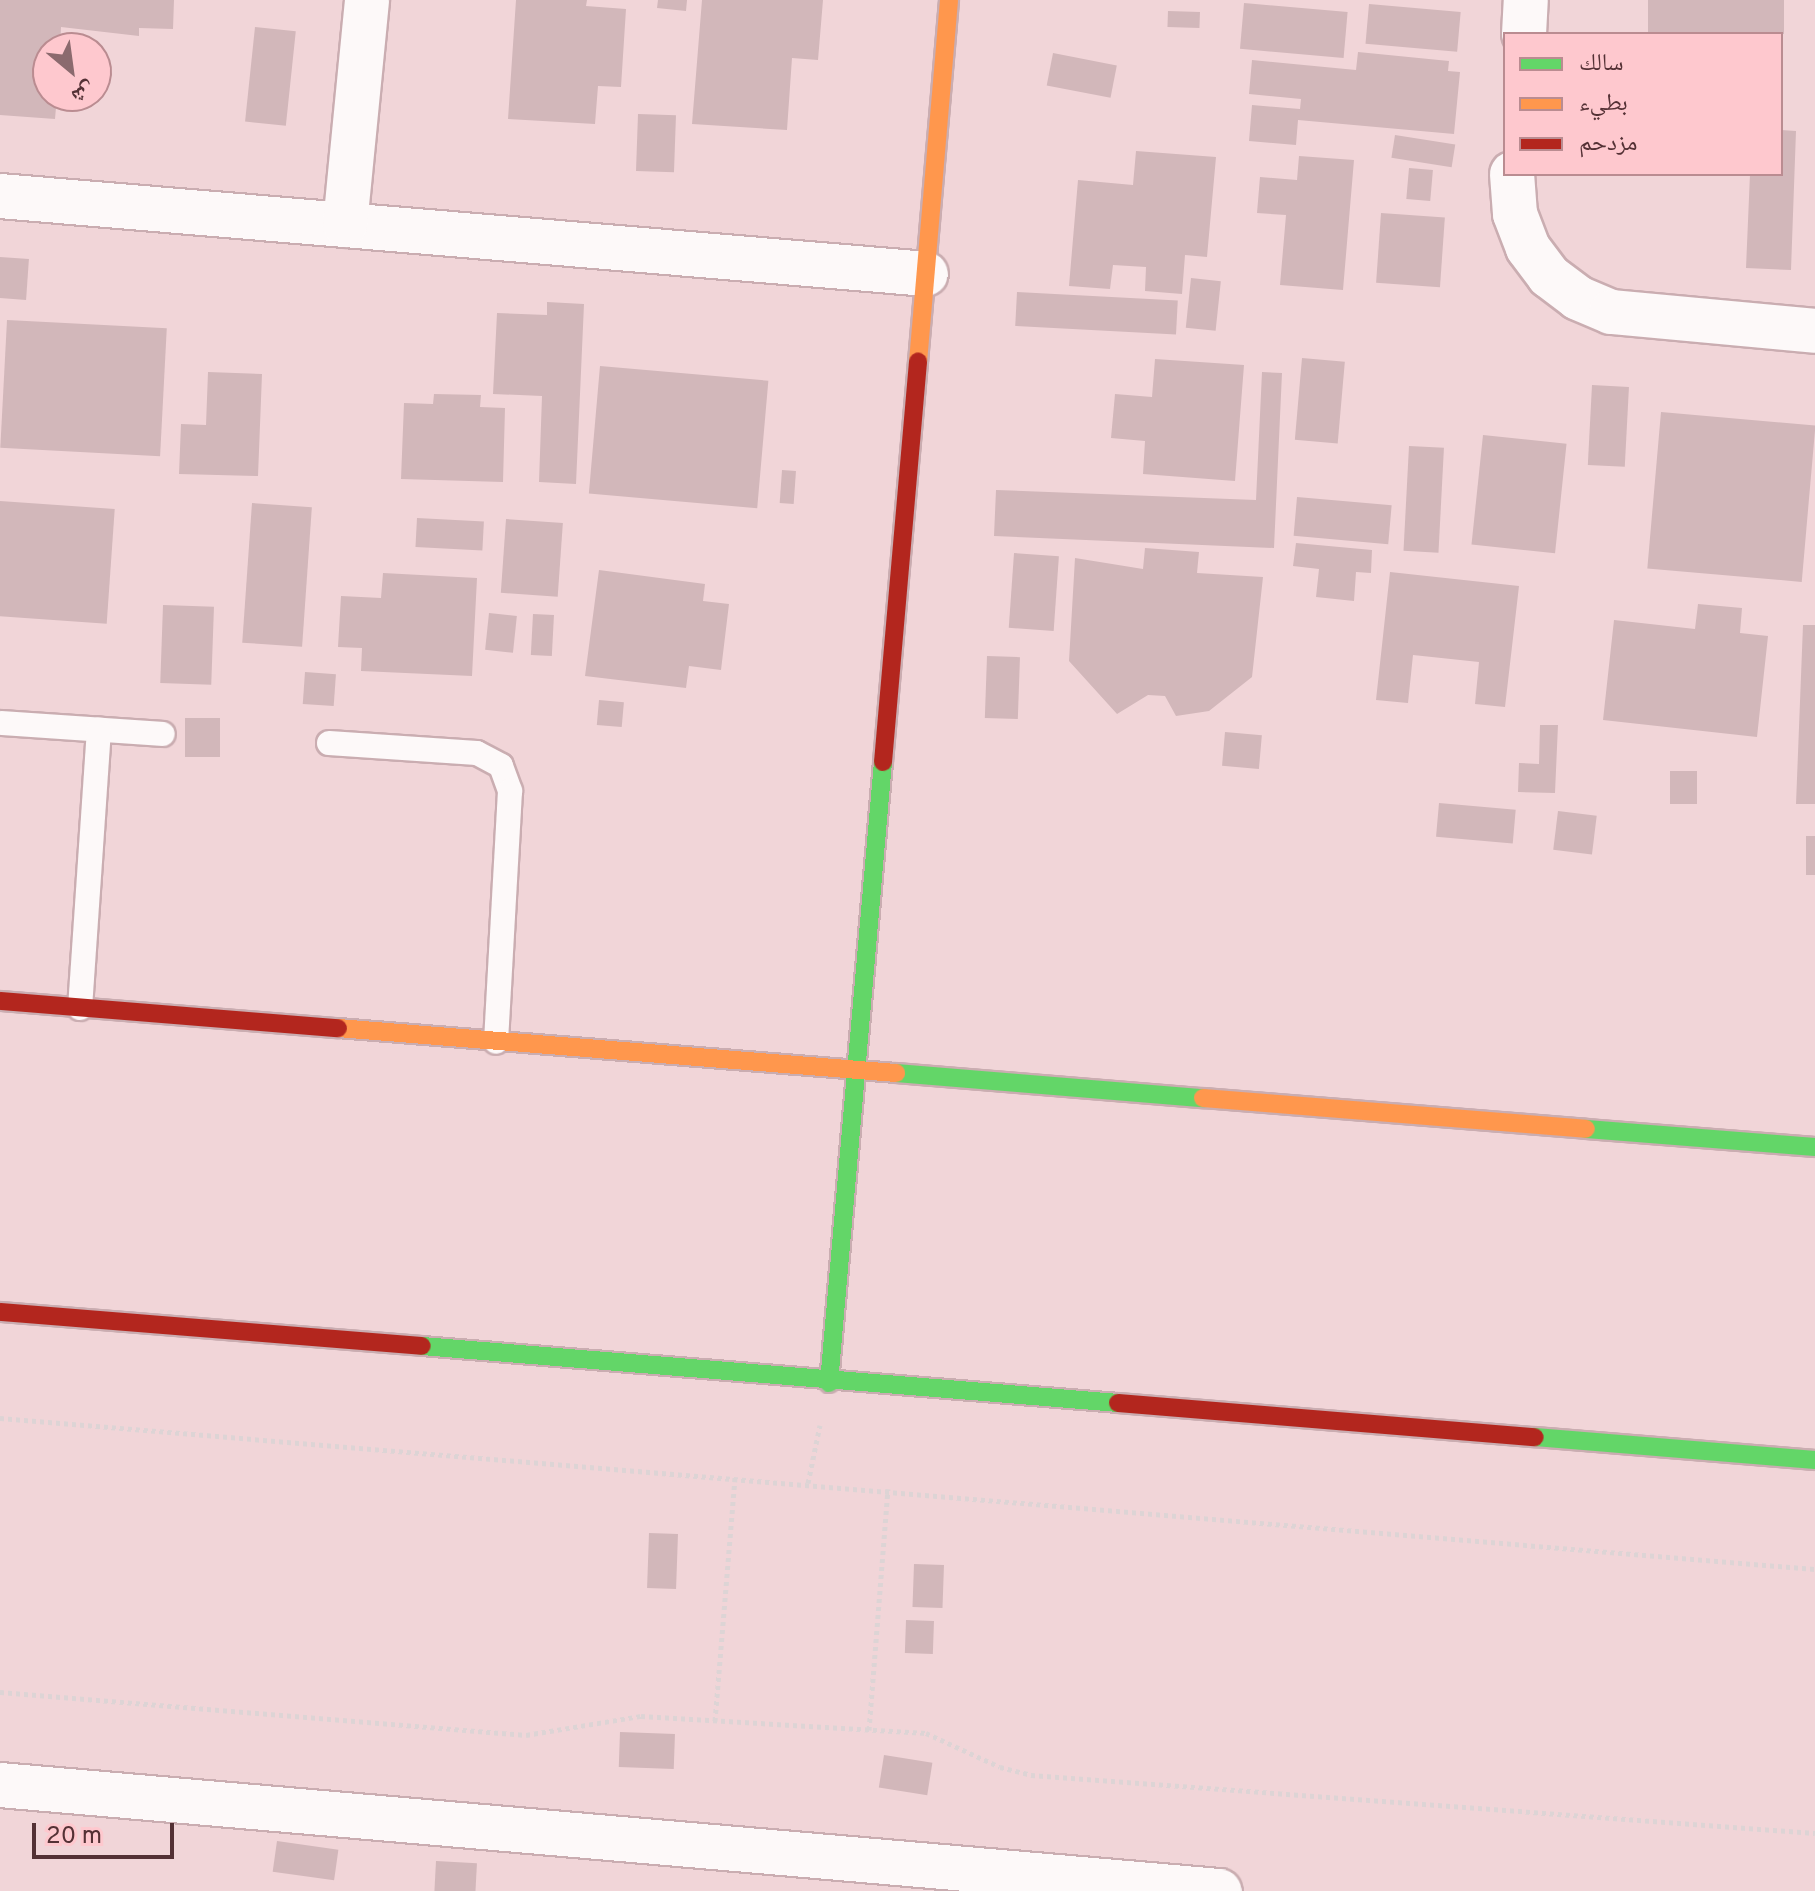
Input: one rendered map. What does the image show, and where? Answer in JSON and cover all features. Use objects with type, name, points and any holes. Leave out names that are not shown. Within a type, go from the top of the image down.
[{"type":"street","points":[[345,225],[367,0]]},
{"type":"street","points":[[829,1383],[949,0]]},
{"type":"street","points":[[1524,32],[1526,0]]},
{"type":"street","points":[[1512,176],[1515,214],[1528,248],[1549,276],[1578,298],[1611,312],[1815,331]]},
{"type":"street","points":[[0,196],[926,274]]},
{"type":"street","points":[[0,1001],[1815,1147]]},
{"type":"street","points":[[0,1312],[829,1383],[1815,1460]]},
{"type":"street","points":[[0,1785],[1219,1891]]},
{"type":"lane","points":[[1,723],[163,734]]},
{"type":"lane","points":[[80,1008],[99,730]]},
{"type":"lane","points":[[329,743],[477,753],[501,766],[507,777],[496,1042]]},
{"type":"path","points":[[808,1483],[829,1383]]},
{"type":"path","points":[[0,1418],[888,1489],[1815,1569]]},
{"type":"path","points":[[715,1721],[735,1477]]},
{"type":"path","points":[[869,1730],[888,1489]]},
{"type":"path","points":[[0,1692],[526,1735],[633,1717],[935,1735],[1000,1767],[1031,1775],[1815,1833]]},
{"type":"building","points":[[0,0],[174,0],[173,29],[139,28],[139,36],[61,27],[61,32],[32,32],[32,112],[56,112],[55,119],[0,115]]},
{"type":"building","points":[[516,0],[587,0],[586,6],[626,9],[621,87],[598,86],[595,124],[508,119]]},
{"type":"building","points":[[658,0],[687,0],[686,11],[657,8]]},
{"type":"building","points":[[702,0],[823,0],[818,60],[792,58],[787,130],[692,124]]},
{"type":"building","points":[[1648,0],[1784,0],[1784,34],[1648,32]]},
{"type":"building","points":[[1244,3],[1348,12],[1344,58],[1240,49]]},
{"type":"building","points":[[1369,4],[1461,12],[1457,52],[1366,44]]},
{"type":"building","points":[[1168,11],[1200,12],[1199,28],[1167,27]]},
{"type":"building","points":[[255,27],[296,31],[286,126],[245,121]]},
{"type":"building","points":[[1358,52],[1449,61],[1448,71],[1460,72],[1454,134],[1298,120],[1296,145],[1249,141],[1252,105],[1300,109],[1301,99],[1249,94],[1252,60],[1356,70]]},
{"type":"building","points":[[1053,53],[1117,65],[1111,98],[1047,85]]},
{"type":"building","points":[[638,114],[676,115],[674,172],[636,171]]},
{"type":"building","points":[[1783,130],[1796,131],[1791,270],[1746,268],[1750,176],[1783,176]]},
{"type":"building","points":[[1395,135],[1455,145],[1452,167],[1391,158]]},
{"type":"building","points":[[1136,151],[1216,157],[1207,257],[1185,255],[1182,294],[1145,291],[1146,267],[1113,265],[1110,289],[1069,286],[1078,180],[1133,185]]},
{"type":"building","points":[[1299,156],[1354,160],[1343,290],[1280,285],[1286,215],[1257,213],[1260,177],[1297,180]]},
{"type":"building","points":[[1409,168],[1433,170],[1430,201],[1406,199]]},
{"type":"building","points":[[1381,213],[1445,217],[1440,287],[1376,283]]},
{"type":"building","points":[[0,257],[29,259],[26,300],[0,298]]},
{"type":"building","points":[[1191,278],[1221,281],[1216,331],[1186,328]]},
{"type":"building","points":[[1017,292],[1178,300],[1176,334],[1015,326]]},
{"type":"building","points":[[547,302],[584,304],[576,484],[539,482],[542,396],[493,394],[497,313],[547,315]]},
{"type":"building","points":[[7,320],[167,328],[160,456],[0,448]]},
{"type":"building","points":[[1302,358],[1345,362],[1338,443],[1295,440]]},
{"type":"building","points":[[1155,359],[1244,365],[1235,481],[1143,474],[1145,441],[1111,438],[1115,394],[1152,397]]},
{"type":"building","points":[[600,366],[768,381],[757,508],[589,494]]},
{"type":"building","points":[[208,372],[262,374],[258,476],[179,474],[181,424],[206,425]]},
{"type":"building","points":[[1262,372],[1282,373],[1274,548],[994,536],[996,490],[1256,500]]},
{"type":"building","points":[[1592,385],[1629,387],[1625,467],[1588,465]]},
{"type":"building","points":[[434,394],[481,395],[480,407],[505,408],[503,482],[401,479],[404,403],[433,404]]},
{"type":"building","points":[[1661,412],[1815,425],[1802,582],[1647,568]]},
{"type":"building","points":[[1483,435],[1567,444],[1555,553],[1472,544]]},
{"type":"building","points":[[1409,446],[1444,448],[1438,553],[1404,551]]},
{"type":"building","points":[[782,470],[796,471],[794,504],[780,503]]},
{"type":"building","points":[[1297,497],[1392,505],[1388,544],[1294,536]]},
{"type":"building","points":[[0,501],[115,509],[107,624],[0,616]]},
{"type":"building","points":[[252,503],[312,507],[302,647],[242,643]]},
{"type":"building","points":[[417,518],[484,522],[482,550],[415,547]]},
{"type":"building","points":[[506,519],[563,523],[558,597],[501,593]]},
{"type":"building","points":[[1296,543],[1372,550],[1371,573],[1356,572],[1354,601],[1316,597],[1319,569],[1293,566]]},
{"type":"building","points":[[1145,548],[1199,552],[1197,573],[1263,577],[1252,677],[1209,711],[1176,716],[1165,696],[1148,695],[1117,714],[1069,661],[1075,558],[1143,569]]},
{"type":"building","points":[[1014,553],[1059,556],[1054,631],[1009,628]]},
{"type":"building","points":[[599,570],[705,584],[703,601],[729,604],[721,670],[689,666],[686,688],[585,676]]},
{"type":"building","points":[[1390,572],[1519,586],[1505,707],[1475,704],[1479,662],[1413,655],[1408,703],[1376,700]]},
{"type":"building","points":[[383,573],[477,578],[472,676],[361,671],[362,648],[338,647],[341,596],[381,598]]},
{"type":"building","points":[[1698,604],[1742,608],[1740,633],[1768,636],[1757,737],[1603,720],[1614,620],[1695,629]]},
{"type":"building","points":[[163,605],[214,607],[211,685],[160,683]]},
{"type":"building","points":[[489,613],[517,616],[513,653],[485,650]]},
{"type":"building","points":[[533,614],[554,615],[552,656],[531,655]]},
{"type":"building","points":[[1803,625],[1815,625],[1815,804],[1796,804]]},
{"type":"building","points":[[987,656],[1020,657],[1018,719],[985,718]]},
{"type":"building","points":[[305,672],[336,674],[334,706],[303,704]]},
{"type":"building","points":[[599,700],[624,702],[622,727],[597,725]]},
{"type":"building","points":[[185,718],[220,718],[220,757],[185,757]]},
{"type":"building","points":[[1540,725],[1558,725],[1555,793],[1518,792],[1519,763],[1539,764]]},
{"type":"building","points":[[1225,732],[1262,735],[1259,769],[1222,766]]},
{"type":"building","points":[[1670,771],[1697,771],[1697,804],[1670,804]]},
{"type":"building","points":[[1439,803],[1516,810],[1513,844],[1436,837]]},
{"type":"building","points":[[1558,811],[1597,816],[1592,854],[1553,850]]},
{"type":"building","points":[[1806,836],[1815,836],[1815,875],[1806,875]]},
{"type":"building","points":[[649,1533],[678,1534],[676,1589],[647,1588]]},
{"type":"building","points":[[914,1564],[944,1565],[942,1608],[912,1607]]},
{"type":"building","points":[[906,1620],[934,1621],[933,1654],[905,1653]]},
{"type":"building","points":[[620,1732],[675,1734],[674,1769],[619,1767]]},
{"type":"building","points":[[884,1755],[932,1763],[927,1795],[879,1788]]},
{"type":"building","points":[[277,1841],[338,1850],[334,1880],[273,1872]]},
{"type":"building","points":[[436,1861],[477,1863],[475,1891],[434,1891]]},
{"type":"traffic: fast","points":[[829,1383],[883,762]]},
{"type":"traffic: fast","points":[[896,1073],[1203,1098]]},
{"type":"traffic: fast","points":[[1586,1129],[1815,1147]]},
{"type":"traffic: fast","points":[[422,1346],[1118,1403]]},
{"type":"traffic: fast","points":[[1535,1437],[1815,1460]]},
{"type":"traffic: slow","points":[[918,362],[949,0]]},
{"type":"traffic: slow","points":[[338,1028],[896,1073]]},
{"type":"traffic: slow","points":[[1203,1098],[1586,1129]]},
{"type":"traffic: jam","points":[[883,762],[918,362]]},
{"type":"traffic: jam","points":[[0,1001],[338,1028]]},
{"type":"traffic: jam","points":[[0,1312],[422,1346]]},
{"type":"traffic: jam","points":[[1118,1403],[1535,1437]]}]
